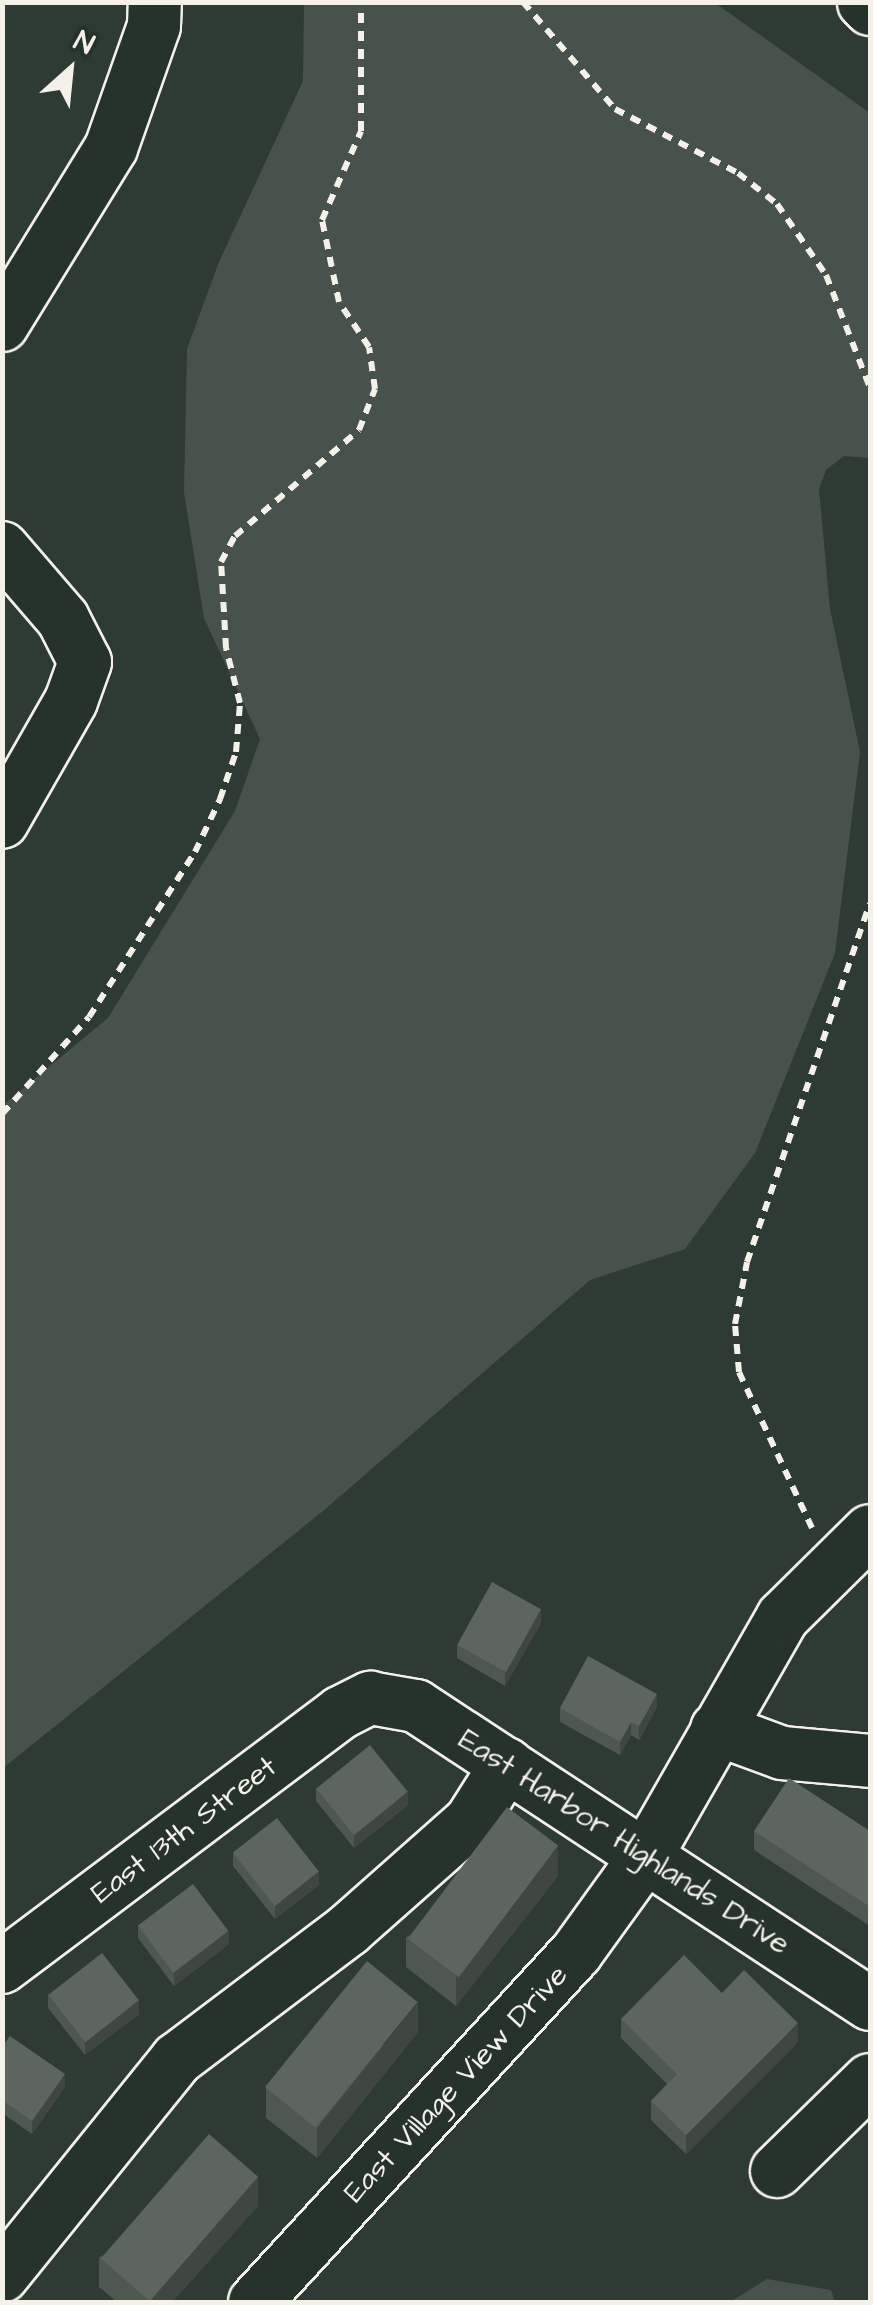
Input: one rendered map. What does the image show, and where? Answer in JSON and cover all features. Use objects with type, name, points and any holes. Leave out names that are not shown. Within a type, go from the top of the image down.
[{"type":"street","points":[[2,325],[111,148],[154,26],[155,2]]},
{"type":"street","points":[[2,548],[63,619],[86,662],[71,701],[2,822]]},
{"type":"street","points":[[646,1856],[783,1617],[830,1564],[870,1531]]},
{"type":"street","name":"East Harbor Highlands Drive","points":[[370,1698],[416,1706],[870,2004]]},
{"type":"street","name":"East 13th Street","points":[[2,1967],[340,1713],[370,1698]]},
{"type":"street","points":[[717,1729],[782,1754],[870,1761]]},
{"type":"street","points":[[2,2276],[178,2059],[348,1930],[472,1821],[506,1764]]},
{"type":"street","name":"East Village View Drive","points":[[255,2302],[576,1953],[646,1856]]},
{"type":"street","points":[[777,2171],[870,2080]]},
{"type":"path","points":[[2,1114],[89,1017],[195,852],[220,798],[236,752],[240,703],[224,631],[221,562],[235,536],[359,430],[375,389],[368,347],[339,302],[322,220],[362,131],[361,2]]},
{"type":"path","points":[[523,2],[615,108],[738,173],[777,204],[826,275],[870,388]]},
{"type":"path","points":[[830,1564],[739,1372],[735,1324],[747,1262],[870,903]]},
{"type":"shaded area","points":[[304,3],[715,3],[870,113],[870,458],[844,456],[826,470],[819,489],[830,609],[860,752],[835,953],[755,1153],[685,1249],[590,1280],[323,1511],[3,1768],[3,1105],[108,1018],[235,811],[260,739],[204,618],[184,492],[187,349],[219,262],[303,81]]},
{"type":"shaded area","points":[[767,2279],[831,2290],[835,2302],[730,2302]]},
{"type":"building","points":[[492,1582],[541,1609],[506,1672],[457,1645]]},
{"type":"building","points":[[588,1656],[657,1694],[639,1726],[631,1722],[620,1742],[560,1708]]},
{"type":"building","points":[[370,1745],[408,1792],[354,1835],[316,1788]]},
{"type":"building","points":[[789,1778],[870,1831],[870,1907],[754,1831]]},
{"type":"building","points":[[507,1807],[558,1846],[459,1977],[408,1939]]},
{"type":"building","points":[[277,1818],[319,1872],[275,1906],[233,1852]]},
{"type":"building","points":[[193,1884],[229,1931],[173,1973],[138,1926]]},
{"type":"building","points":[[102,1953],[139,2000],[85,2042],[48,1995]]},
{"type":"building","points":[[684,1955],[722,1993],[744,1970],[798,2023],[686,2135],[651,2101],[677,2074],[621,2019]]},
{"type":"building","points":[[367,1961],[418,2002],[316,2128],[265,2087]]},
{"type":"building","points":[[10,2036],[65,2074],[32,2121],[2,2100],[2,2047]]},
{"type":"building","points":[[209,2134],[258,2177],[150,2301],[101,2259]]}]
